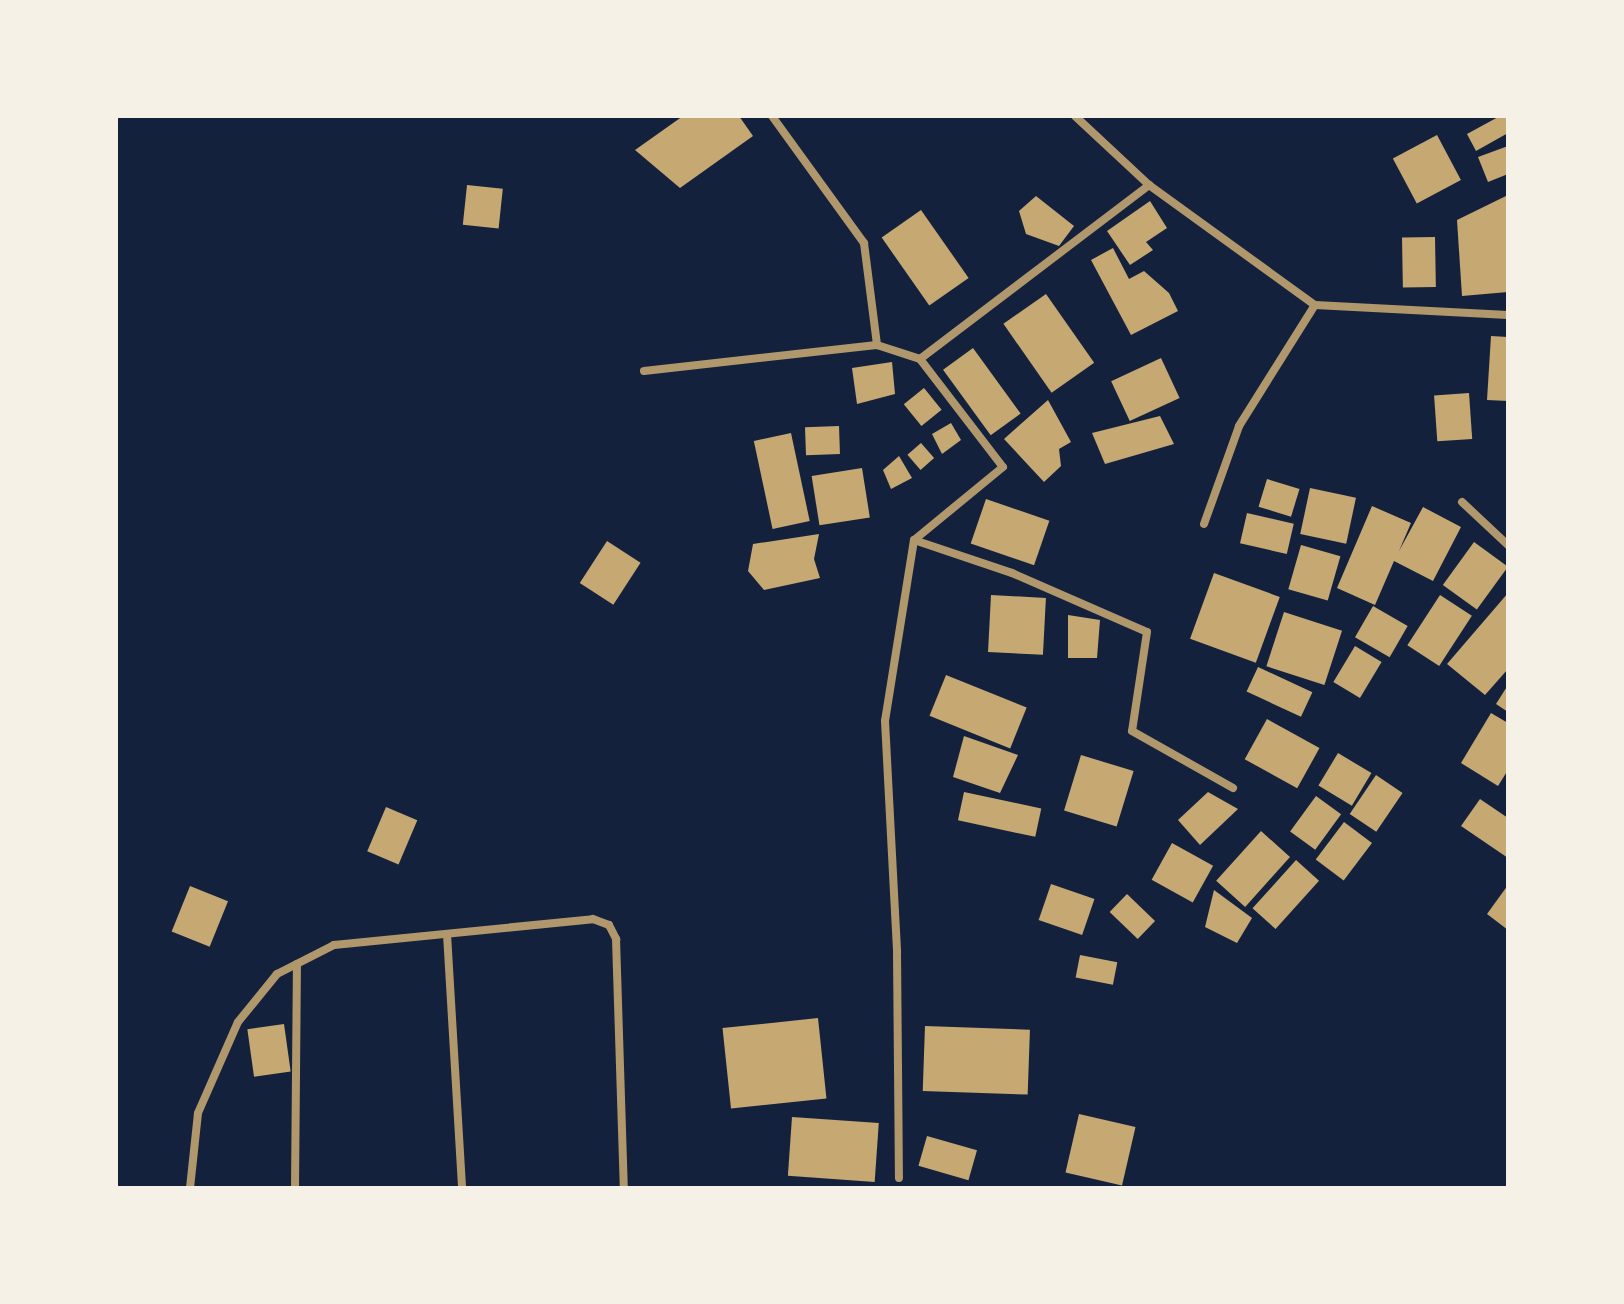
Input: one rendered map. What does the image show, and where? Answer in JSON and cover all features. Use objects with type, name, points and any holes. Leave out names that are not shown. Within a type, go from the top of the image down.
[{"type":"street","points":[[772,116],[864,243],[877,345]]},
{"type":"street","points":[[1075,116],[1149,185],[1315,305],[1508,315]]},
{"type":"street","points":[[920,359],[1149,185]]},
{"type":"street","points":[[1204,524],[1239,426],[1315,305]]},
{"type":"street","points":[[644,371],[877,345],[920,359],[1003,467],[914,540],[885,721],[897,953],[899,1178]]},
{"type":"street","points":[[1462,502],[1508,545]]},
{"type":"street","points":[[914,540],[1012,573],[1147,632],[1132,731],[1233,788]]},
{"type":"street","points":[[190,1188],[198,1113],[238,1022],[277,974],[334,945],[593,919],[609,925],[616,939],[624,1188]]},
{"type":"street","points":[[447,934],[462,1188]]},
{"type":"street","points":[[295,1188],[297,964]]},
{"type":"building","points":[[683,116],[739,116],[753,136],[680,188],[635,150]]},
{"type":"building","points":[[1500,116],[1508,116],[1508,133],[1476,151],[1467,134]]},
{"type":"building","points":[[1437,135],[1461,180],[1417,204],[1393,158]]},
{"type":"building","points":[[1508,146],[1508,174],[1488,182],[1478,157]]},
{"type":"building","points":[[467,185],[503,189],[499,229],[463,225]]},
{"type":"building","points":[[1508,195],[1508,292],[1462,296],[1457,220]]},
{"type":"building","points":[[1036,196],[1074,226],[1059,246],[1026,234],[1019,211]]},
{"type":"building","points":[[1150,201],[1167,228],[1146,242],[1153,250],[1130,265],[1107,231]]},
{"type":"building","points":[[921,210],[969,278],[929,306],[882,238]]},
{"type":"building","points":[[1435,237],[1436,287],[1403,288],[1402,238]]},
{"type":"building","points":[[1113,248],[1129,279],[1144,271],[1169,293],[1178,311],[1131,335],[1091,260]]},
{"type":"building","points":[[1046,294],[1094,363],[1052,393],[1003,324]]},
{"type":"building","points":[[1491,336],[1508,337],[1508,401],[1487,400]]},
{"type":"building","points":[[973,348],[1021,414],[991,435],[943,370]]},
{"type":"building","points":[[1161,358],[1180,398],[1130,421],[1111,381]]},
{"type":"building","points":[[892,362],[895,394],[857,404],[852,368]]},
{"type":"building","points":[[924,388],[942,410],[921,426],[904,404]]},
{"type":"building","points":[[1469,393],[1472,439],[1437,441],[1434,395]]},
{"type":"building","points":[[1048,400],[1071,442],[1059,449],[1061,466],[1044,482],[1004,439]]},
{"type":"building","points":[[1160,416],[1174,444],[1105,464],[1092,433]]},
{"type":"building","points":[[951,423],[961,440],[942,454],[932,434]]},
{"type":"building","points":[[839,426],[840,454],[806,455],[805,427]]},
{"type":"building","points":[[791,433],[810,521],[773,529],[754,441]]},
{"type":"building","points":[[921,443],[934,458],[921,470],[907,455]]},
{"type":"building","points":[[899,456],[912,478],[891,489],[883,470]]},
{"type":"building","points":[[862,468],[870,517],[819,525],[812,476]]},
{"type":"building","points":[[1267,479],[1300,489],[1291,517],[1259,507]]},
{"type":"building","points":[[1310,488],[1356,498],[1346,544],[1300,534]]},
{"type":"building","points":[[986,499],[1049,521],[1034,565],[971,543]]},
{"type":"building","points":[[1372,506],[1411,523],[1399,551],[1423,507],[1461,527],[1433,581],[1394,561],[1375,605],[1337,588]]},
{"type":"building","points":[[1247,513],[1294,524],[1287,554],[1240,543]]},
{"type":"building","points":[[819,534],[814,559],[820,578],[764,590],[748,571],[753,544]]},
{"type":"building","points":[[607,541],[641,563],[613,605],[580,583]]},
{"type":"building","points":[[1474,542],[1508,567],[1477,610],[1443,585]]},
{"type":"building","points":[[1301,545],[1340,556],[1328,601],[1288,589]]},
{"type":"building","points":[[1214,573],[1280,597],[1256,663],[1190,639]]},
{"type":"building","points":[[1508,593],[1508,669],[1485,695],[1447,664]]},
{"type":"building","points":[[991,595],[1046,598],[1043,655],[988,652]]},
{"type":"building","points":[[1440,595],[1472,616],[1439,666],[1407,645]]},
{"type":"building","points":[[1373,606],[1408,626],[1390,657],[1355,637]]},
{"type":"building","points":[[1284,612],[1342,631],[1324,685],[1266,666]]},
{"type":"building","points":[[1068,615],[1100,620],[1097,658],[1068,658]]},
{"type":"building","points":[[1355,646],[1382,662],[1360,698],[1333,682]]},
{"type":"building","points":[[1258,667],[1312,692],[1301,717],[1247,691]]},
{"type":"building","points":[[946,675],[1027,708],[1010,748],[930,716]]},
{"type":"building","points":[[1508,685],[1508,712],[1496,704]]},
{"type":"building","points":[[1491,713],[1508,723],[1508,770],[1498,786],[1461,763]]},
{"type":"building","points":[[1267,719],[1319,748],[1297,788],[1245,759]]},
{"type":"building","points":[[964,736],[1018,755],[1000,793],[953,777]]},
{"type":"building","points":[[1338,753],[1371,773],[1352,806],[1318,786]]},
{"type":"building","points":[[1081,755],[1134,771],[1117,827],[1064,810]]},
{"type":"building","points":[[1376,775],[1403,793],[1376,832],[1350,814]]},
{"type":"building","points":[[964,792],[1041,808],[1035,837],[958,820]]},
{"type":"building","points":[[1208,792],[1238,809],[1200,845],[1178,820]]},
{"type":"building","points":[[1316,796],[1341,814],[1315,850],[1290,832]]},
{"type":"building","points":[[1480,799],[1508,818],[1508,858],[1461,826]]},
{"type":"building","points":[[386,807],[417,820],[399,864],[367,851]]},
{"type":"building","points":[[1344,822],[1372,843],[1344,881],[1316,860]]},
{"type":"building","points":[[1261,831],[1290,857],[1245,907],[1216,881]]},
{"type":"building","points":[[1172,843],[1213,866],[1193,903],[1152,880]]},
{"type":"building","points":[[1296,860],[1319,881],[1276,929],[1253,908]]},
{"type":"building","points":[[1051,884],[1094,899],[1082,935],[1039,920]]},
{"type":"building","points":[[1508,885],[1508,930],[1487,914]]},
{"type":"building","points":[[190,886],[228,901],[210,947],[172,931]]},
{"type":"building","points":[[1214,890],[1252,918],[1237,943],[1205,927]]},
{"type":"building","points":[[1127,894],[1155,921],[1138,939],[1110,912]]},
{"type":"building","points":[[1080,955],[1117,962],[1113,985],[1076,978]]},
{"type":"building","points":[[818,1018],[826,1099],[731,1109],[723,1028]]},
{"type":"building","points":[[284,1024],[291,1072],[254,1077],[247,1029]]},
{"type":"building","points":[[925,1026],[1030,1030],[1028,1095],[923,1091]]},
{"type":"building","points":[[1079,1114],[1136,1127],[1122,1186],[1066,1172]]},
{"type":"building","points":[[792,1117],[879,1123],[875,1182],[788,1176]]},
{"type":"building","points":[[927,1136],[977,1150],[968,1180],[918,1166]]}]
